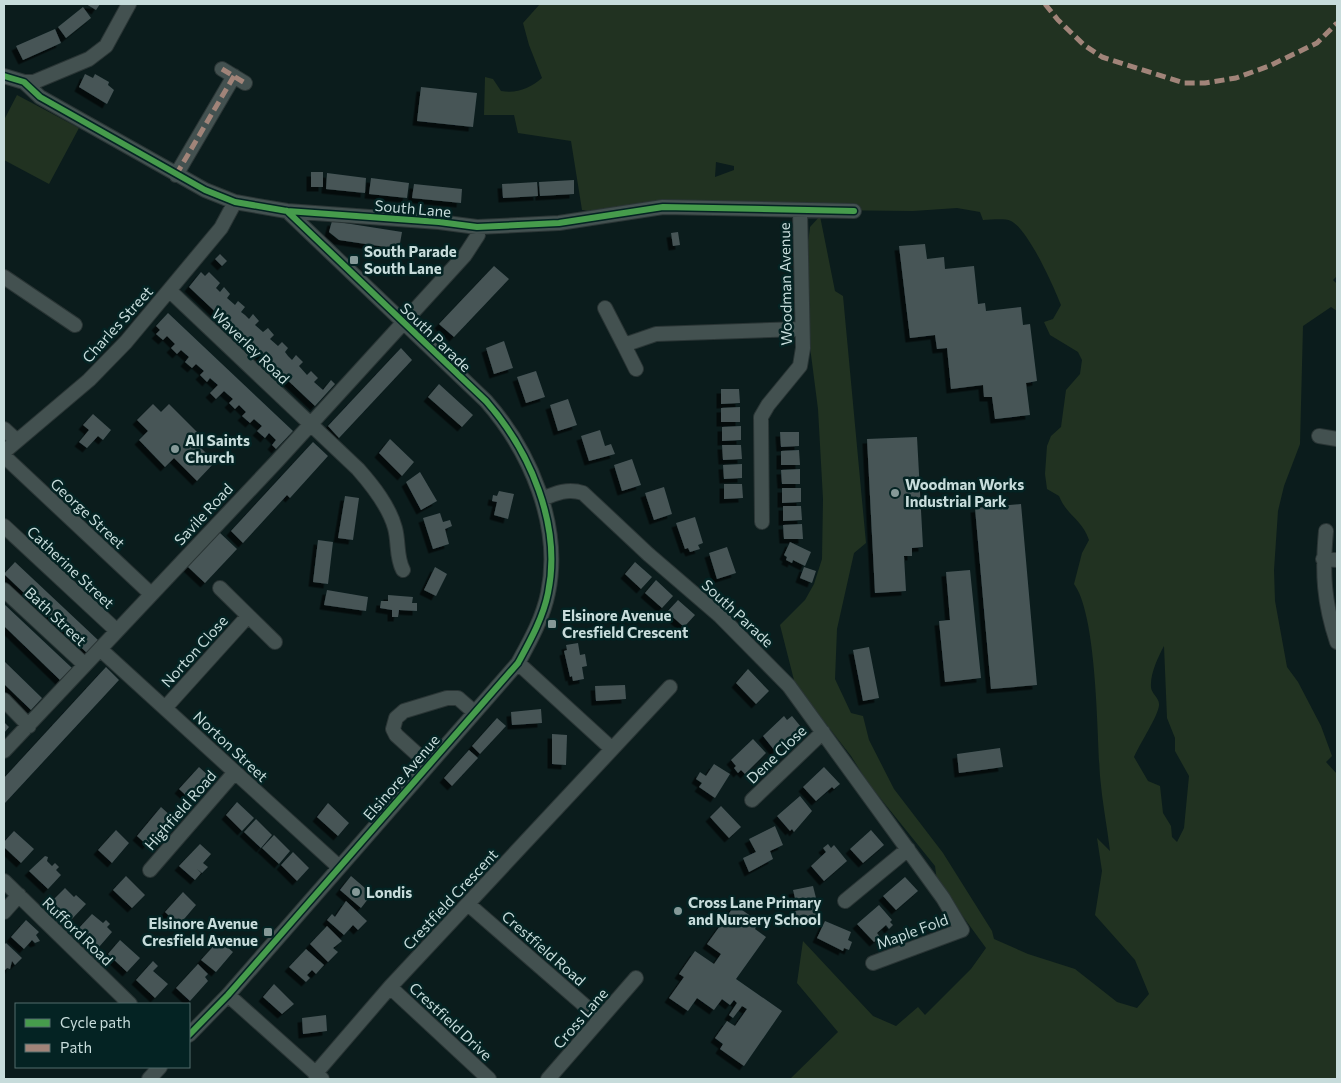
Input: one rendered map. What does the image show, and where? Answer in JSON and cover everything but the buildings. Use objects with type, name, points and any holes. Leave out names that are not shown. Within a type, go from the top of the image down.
[{"type":"street","points":[[24,82],[34,82],[89,59],[106,46],[129,4]]},
{"type":"street","points":[[176,175],[234,76]]},
{"type":"street","name":"South Lane","points":[[4,77],[24,82],[40,97],[205,190],[236,202],[287,211],[439,222],[477,227],[559,222],[663,207],[854,211]]},
{"type":"street","name":"Charles Street","points":[[4,452],[89,380],[126,342],[221,228],[236,202]]},
{"type":"street","name":"South Parade","points":[[287,211],[486,401],[504,422],[531,470],[542,499],[566,490],[583,493],[648,554],[720,616],[789,686],[908,849],[962,930]]},
{"type":"street","name":"Woodman Avenue","points":[[762,522],[761,417],[768,405],[800,366],[803,348],[801,328],[800,211]]},
{"type":"street","name":"Savile Road","points":[[4,751],[310,424],[465,254],[478,236],[477,227]]},
{"type":"street","points":[[4,277],[75,325]]},
{"type":"street","name":"Waverley Road","points":[[170,290],[358,468],[375,489],[388,510],[395,528],[399,561],[403,570]]},
{"type":"street","points":[[605,308],[636,369]]},
{"type":"street","points":[[624,344],[656,334],[801,328]]},
{"type":"street","points":[[4,429],[16,440]]},
{"type":"street","points":[[1319,436],[1337,439]]},
{"type":"street","name":"George Street","points":[[4,456],[151,594]]},
{"type":"street","name":"Elsinore Avenue","points":[[190,1034],[228,996],[428,764],[518,663],[537,627],[548,594],[551,567],[550,537],[542,499]]},
{"type":"street","name":"Catherine Street","points":[[4,526],[117,631]]},
{"type":"street","points":[[1326,531],[1330,559],[1323,584],[1327,614],[1337,642]]},
{"type":"street","name":"Norton Close","points":[[220,588],[275,642]]},
{"type":"street","name":"Bath Street","points":[[4,590],[85,665]]},
{"type":"street","name":"Norton Close","points":[[165,708],[248,616]]},
{"type":"street","name":"Norton Street","points":[[100,649],[339,868]]},
{"type":"street","points":[[518,663],[612,749]]},
{"type":"street","name":"Crestfield Crescent","points":[[319,1076],[390,987],[670,687]]},
{"type":"street","name":"Elsinore Avenue","points":[[428,764],[396,735],[393,729],[396,718],[404,711],[447,698],[458,698],[474,712]]},
{"type":"street","points":[[4,700],[29,726]]},
{"type":"street","name":"Dene Close","points":[[752,800],[823,732]]},
{"type":"street","name":"Highfield Road","points":[[150,870],[235,772]]},
{"type":"street","points":[[845,901],[908,849]]},
{"type":"street","name":"Rufford Road","points":[[4,881],[129,1003]]},
{"type":"street","points":[[4,912],[19,895]]},
{"type":"street","name":"Crestfield Road","points":[[468,904],[600,1018]]},
{"type":"street","name":"Maple Fold","points":[[873,963],[962,930]]},
{"type":"street","name":"Cross Lane","points":[[554,1077],[600,1018],[636,978]]},
{"type":"street","name":"Crestfield Drive","points":[[390,987],[489,1079]]},
{"type":"street","points":[[228,996],[319,1076]]},
{"type":"street","points":[[149,1079],[159,1068]]},
{"type":"green space","points":[[540,4],[1337,4],[1337,276],[1333,280],[1337,284],[1337,311],[1331,307],[1303,326],[1300,444],[1284,486],[1278,511],[1274,570],[1275,601],[1287,667],[1298,682],[1321,726],[1332,756],[1326,762],[1337,774],[1337,1079],[790,1079],[838,1032],[797,983],[803,941],[873,1016],[896,1026],[918,1007],[925,1015],[971,969],[986,948],[937,881],[935,866],[868,783],[851,756],[795,684],[780,625],[805,600],[814,584],[822,559],[823,499],[818,409],[810,347],[808,243],[810,227],[820,216],[835,291],[843,296],[866,543],[854,553],[837,629],[835,679],[851,713],[863,716],[869,740],[894,789],[943,853],[992,931],[994,939],[1028,954],[1075,969],[1117,1002],[1137,1008],[1149,994],[1135,960],[1095,915],[1102,871],[1097,838],[1110,851],[1100,776],[1092,647],[1082,599],[1074,584],[1082,553],[1089,540],[1082,527],[1062,503],[1059,496],[1047,489],[1045,474],[1047,446],[1051,436],[1061,427],[1066,390],[1080,374],[1082,360],[1078,352],[1050,335],[1044,322],[1053,319],[1061,305],[1047,273],[1032,246],[1018,226],[1008,220],[983,220],[980,212],[957,208],[913,211],[821,210],[766,202],[678,202],[602,213],[582,210],[571,141],[518,133],[514,115],[484,115],[485,77],[493,79],[501,91],[507,92],[533,85],[542,78],[529,45],[523,23]],"holes":[[[716,162],[734,166],[734,170],[715,177]],[[1164,646],[1167,718],[1175,738],[1175,751],[1189,776],[1184,828],[1177,842],[1172,837],[1171,826],[1163,813],[1160,786],[1148,781],[1134,757],[1153,722],[1158,708],[1159,702],[1151,689],[1151,682],[1155,666]]]},
{"type":"green space","points":[[17,95],[79,128],[49,184],[4,160],[4,120]]},
{"type":"marked path","points":[[1045,4],[1058,20],[1084,45],[1102,57],[1184,83],[1205,83],[1236,78],[1269,66],[1317,43],[1337,23]]},
{"type":"marked path","points":[[222,69],[245,83]]},
{"type":"marked path","points":[[176,175],[234,76]]},
{"type":"cycle path","points":[[4,76],[24,82],[40,97],[205,190],[235,202],[287,211],[439,222],[477,227],[559,223],[663,207],[854,211]]},
{"type":"cycle path","points":[[190,1034],[228,995],[518,663],[536,629],[548,593],[551,567],[550,541],[546,516],[539,490],[529,466],[502,421],[486,401],[287,211]]},
{"type":"place","name":"South Parade South Lane","points":[[354,260]]},
{"type":"place","name":"All Saints Church","points":[[175,449]]},
{"type":"place","name":"Woodman Works Industrial Park","points":[[895,493]]},
{"type":"place","name":"Elsinore Avenue Cresfield Crescent","points":[[552,624]]},
{"type":"place","name":"Londis","points":[[356,892]]},
{"type":"place","name":"Cross Lane Primary and Nursery School","points":[[678,911]]},
{"type":"place","name":"Elsinore Avenue Cresfield Avenue","points":[[268,932]]}]
